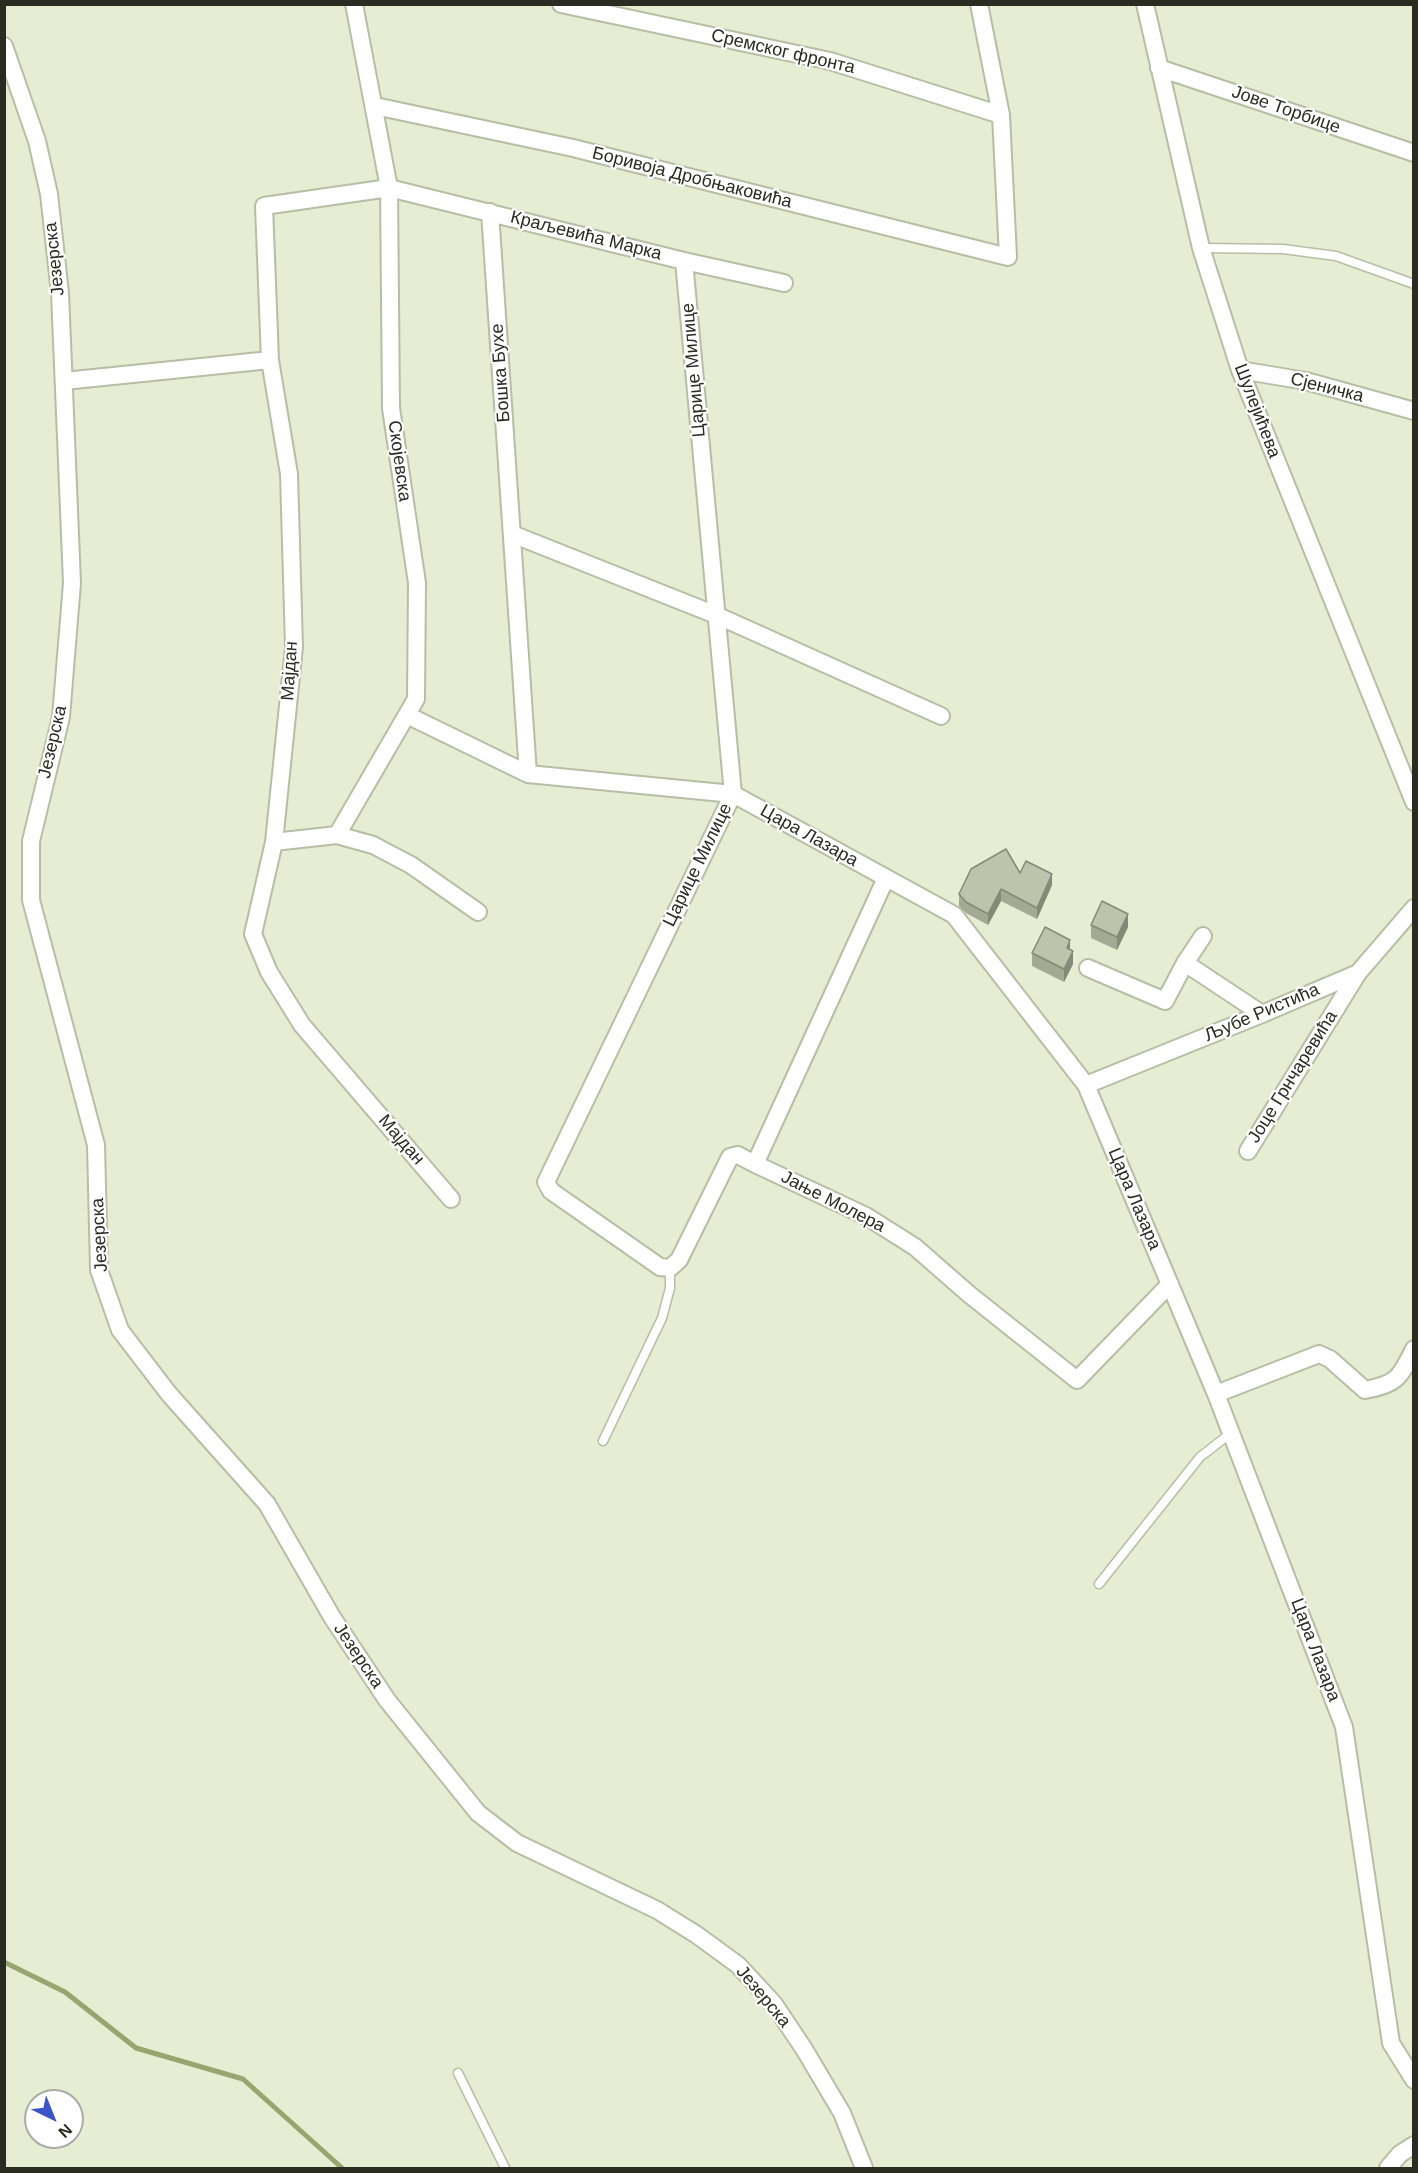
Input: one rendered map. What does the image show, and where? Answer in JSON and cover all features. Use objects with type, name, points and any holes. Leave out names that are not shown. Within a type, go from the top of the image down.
[{"type":"street","name":"Скојевска","points":[[337,835],[416,699],[417,583],[391,408],[389,188],[354,4]]},
{"type":"street","name":"Сремског фронта","points":[[561,4],[830,61],[1000,115]]},
{"type":"street","points":[[979,4],[1000,115]]},
{"type":"street","name":"Шулејићева","points":[[1145,4],[1201,248],[1240,370],[1413,802]]},
{"type":"street","name":"Језерска","points":[[5,49],[37,141],[49,194],[60,293],[72,583],[61,717],[31,841],[32,900],[96,1146],[99,1270],[120,1330],[169,1394],[267,1504],[332,1617],[387,1700],[478,1812],[517,1843],[657,1910],[738,1965],[774,2004],[804,2049],[842,2113],[864,2169]]},
{"type":"street","name":"Јове Торбице","points":[[1160,68],[1413,153]]},
{"type":"street","name":"Боривоја Дробњаковића","points":[[375,106],[573,148],[1008,257],[1000,115]]},
{"type":"street","name":"Краљевића Марка","points":[[389,188],[684,261],[784,283]]},
{"type":"street","name":"Мајдан","points":[[389,188],[264,206],[270,360],[289,474],[294,647],[274,842],[254,934],[269,972],[302,1025],[449,1197]]},
{"type":"street","name":"Бошка Бухе","points":[[490,212],[528,774]]},
{"type":"street","name":"Царице Милице","points":[[670,1268],[660,1267],[551,1191],[546,1182],[732,794],[684,261]]},
{"type":"street","points":[[64,381],[270,360]]},
{"type":"street","name":"Сјеничка","points":[[1240,370],[1306,381],[1413,411]]},
{"type":"street","points":[[512,534],[716,615],[940,716]]},
{"type":"street","name":"Цара Лазара","points":[[407,715],[528,774],[732,794],[954,915],[1086,1085],[1216,1394],[1344,1727],[1391,2043],[1413,2080]]},
{"type":"street","points":[[274,842],[337,835],[373,845],[411,865],[478,912]]},
{"type":"street","points":[[670,1268],[679,1260],[730,1157],[738,1155],[755,1164],[886,878]]},
{"type":"street","name":"Љубе Ристића","points":[[1086,1085],[1358,973],[1413,908]]},
{"type":"street","points":[[1088,968],[1165,1001],[1185,963],[1203,936]]},
{"type":"street","points":[[1185,963],[1262,1014]]},
{"type":"street","name":"Јоце Грнчаревића","points":[[1248,1151],[1358,973]]},
{"type":"street","name":"Јање Молера","points":[[755,1164],[866,1216],[915,1247],[979,1302],[1077,1380],[1170,1284]]},
{"type":"street","points":[[1216,1394],[1319,1354],[1330,1359],[1365,1390],[1384,1386],[1400,1376],[1413,1349]]},
{"type":"street","points":[[1388,2169],[1400,2154],[1413,2145]]},
{"type":"lane","points":[[1201,248],[1282,249],[1336,256],[1413,284]]},
{"type":"lane","points":[[603,1441],[662,1318],[670,1288],[670,1268]]},
{"type":"lane","points":[[1099,1584],[1200,1457],[1231,1433]]},
{"type":"lane","points":[[458,2073],[505,2169]]},
{"type":"building","points":[[1006,849],[1020,873],[1026,861],[1052,874],[1037,908],[1001,889],[988,914],[966,902],[959,894],[971,869]]},
{"type":"building","points":[[1102,901],[1128,914],[1117,937],[1091,925]]},
{"type":"building","points":[[1045,927],[1070,940],[1067,948],[1073,951],[1064,969],[1032,953]]},
{"type":"waterway","points":[[4,1962],[65,1992],[136,2048],[243,2079],[342,2168]]}]
